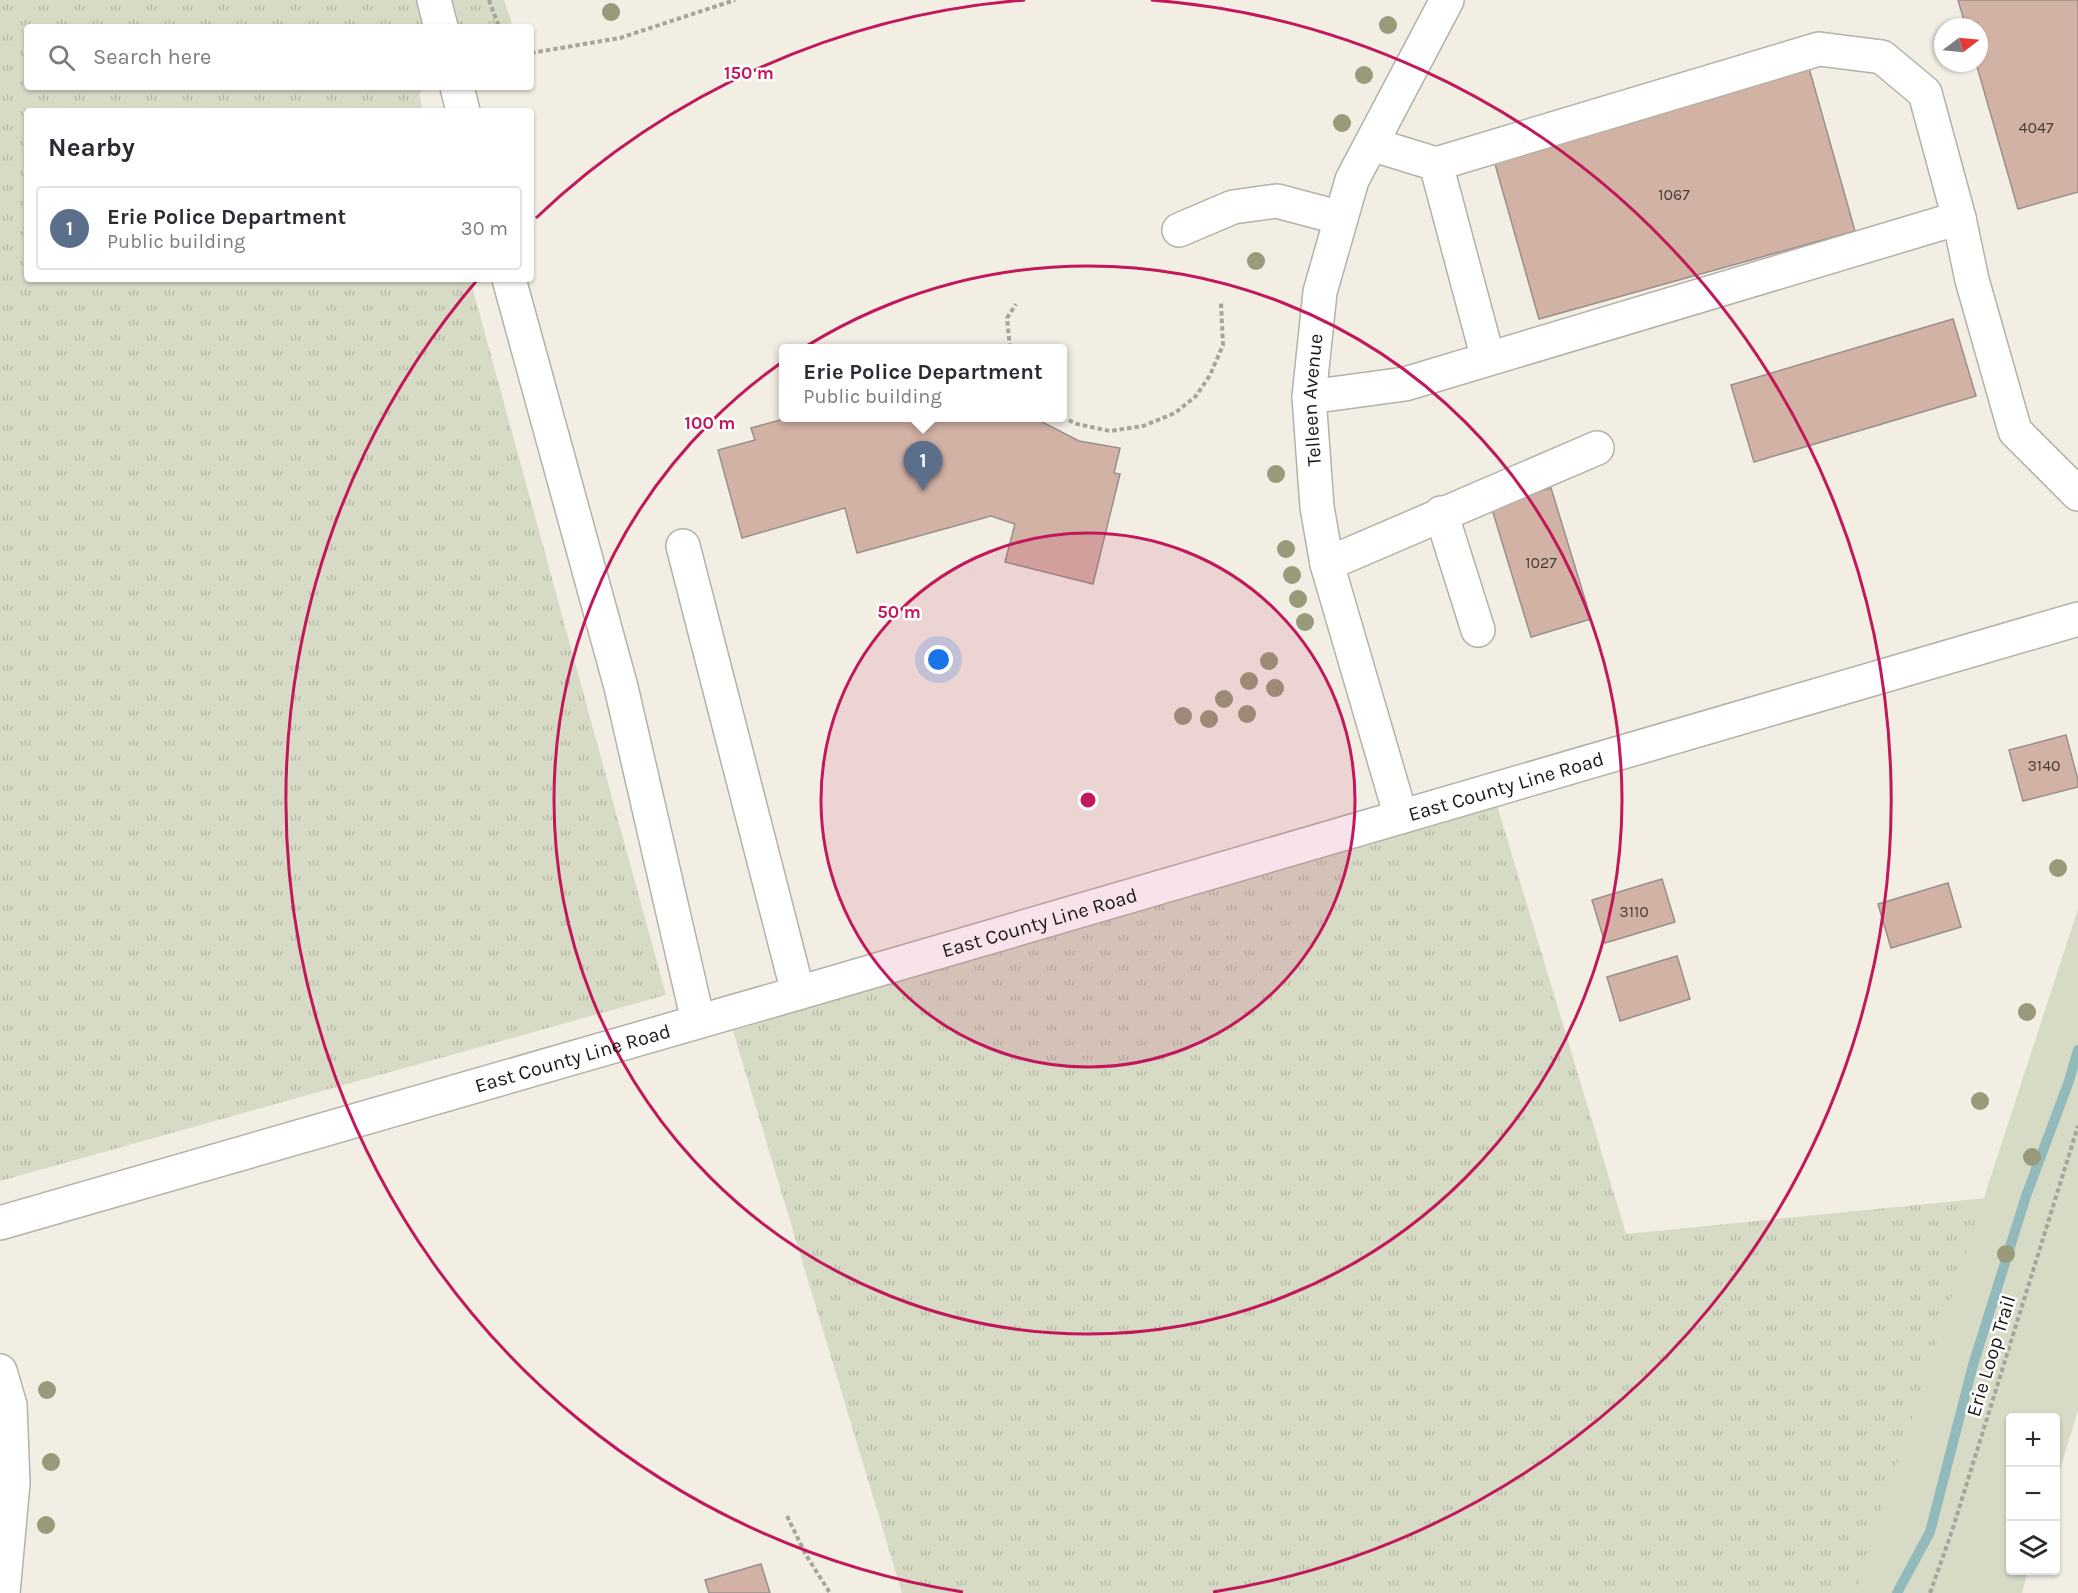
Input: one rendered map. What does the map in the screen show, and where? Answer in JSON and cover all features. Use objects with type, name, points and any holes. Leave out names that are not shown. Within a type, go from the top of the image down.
[{"type":"main road","points":[[434,0],[440,24]]},
{"type":"main road","name":"Telleen Avenue","points":[[1401,817],[1327,564],[1317,507],[1309,397],[1320,292],[1352,180],[1447,0]]},
{"type":"main road","points":[[1371,144],[1436,164],[1820,49],[1882,57],[1925,93],[1959,218],[1972,280],[2015,431],[2078,494]]},
{"type":"main road","points":[[458,90],[462,108]]},
{"type":"main road","points":[[1436,164],[1488,358]]},
{"type":"main road","points":[[1179,230],[1233,207],[1277,201],[1341,218]]},
{"type":"main road","points":[[1309,397],[1405,384],[1959,218]]},
{"type":"main road","points":[[510,282],[621,687],[698,1022]]},
{"type":"main road","points":[[1327,564],[1597,448]]},
{"type":"main road","points":[[1442,513],[1478,630]]},
{"type":"main road","points":[[683,546],[798,993]]},
{"type":"main road","name":"East County Line Road","points":[[0,1222],[798,993],[2078,619]]},
{"type":"main road","points":[[0,1371],[10,1405],[13,1483],[3,1593]]},
{"type":"path","points":[[489,0],[498,24]]},
{"type":"path","points":[[534,52],[620,38],[735,0]]},
{"type":"path","points":[[1067,419],[1077,424],[1110,431],[1143,426],[1175,413],[1196,396],[1210,375],[1223,345],[1221,303]]},
{"type":"path","points":[[1009,344],[1006,318],[1016,304]]},
{"type":"path","name":"Erie Loop Trail","points":[[1930,1593],[1952,1531],[2078,1126]]},
{"type":"path","points":[[787,1516],[806,1555],[830,1593]]},
{"type":"green space","points":[[0,0],[504,0],[512,24],[24,24],[24,90],[424,90],[419,93],[422,108],[24,108],[24,282],[471,282],[666,995],[0,1181]]},
{"type":"green space","points":[[1494,795],[1626,1234],[1997,1197],[1906,1593],[902,1593],[733,1031]]},
{"type":"green space","points":[[2078,909],[2078,1410],[2060,1470],[2060,1413],[2006,1413],[2006,1575],[2027,1575],[2022,1593],[1855,1593]]},
{"type":"building","points":[[1958,0],[2078,0],[2078,192],[2018,209],[1979,72],[1988,72],[1988,18],[1963,18]]},
{"type":"building","points":[[1809,68],[1855,231],[1539,319],[1493,157]]},
{"type":"building","points":[[1953,319],[1976,396],[1754,462],[1731,385]]},
{"type":"building","points":[[779,420],[1042,422],[1079,441],[1120,448],[1114,473],[1120,474],[1093,584],[1005,562],[1015,524],[991,516],[857,553],[845,508],[742,538],[718,450],[755,440],[751,428]]},
{"type":"building","points":[[1551,488],[1591,619],[1531,637],[1491,506]]},
{"type":"building","points":[[2066,735],[2078,787],[2023,801],[2009,750]]},
{"type":"building","points":[[1662,879],[1675,922],[1605,943],[1592,900]]},
{"type":"building","points":[[1948,883],[1961,927],[1891,948],[1878,904]]},
{"type":"building","points":[[1677,956],[1690,999],[1620,1021],[1607,977]]},
{"type":"building","points":[[761,1564],[770,1593],[709,1593],[705,1580]]},
{"type":"waterway","points":[[1897,1593],[1930,1532],[1973,1365],[2026,1196],[2069,1081],[2078,1050]]},
{"type":"place","name":"Erie Police Department","points":[[923,491]]}]
